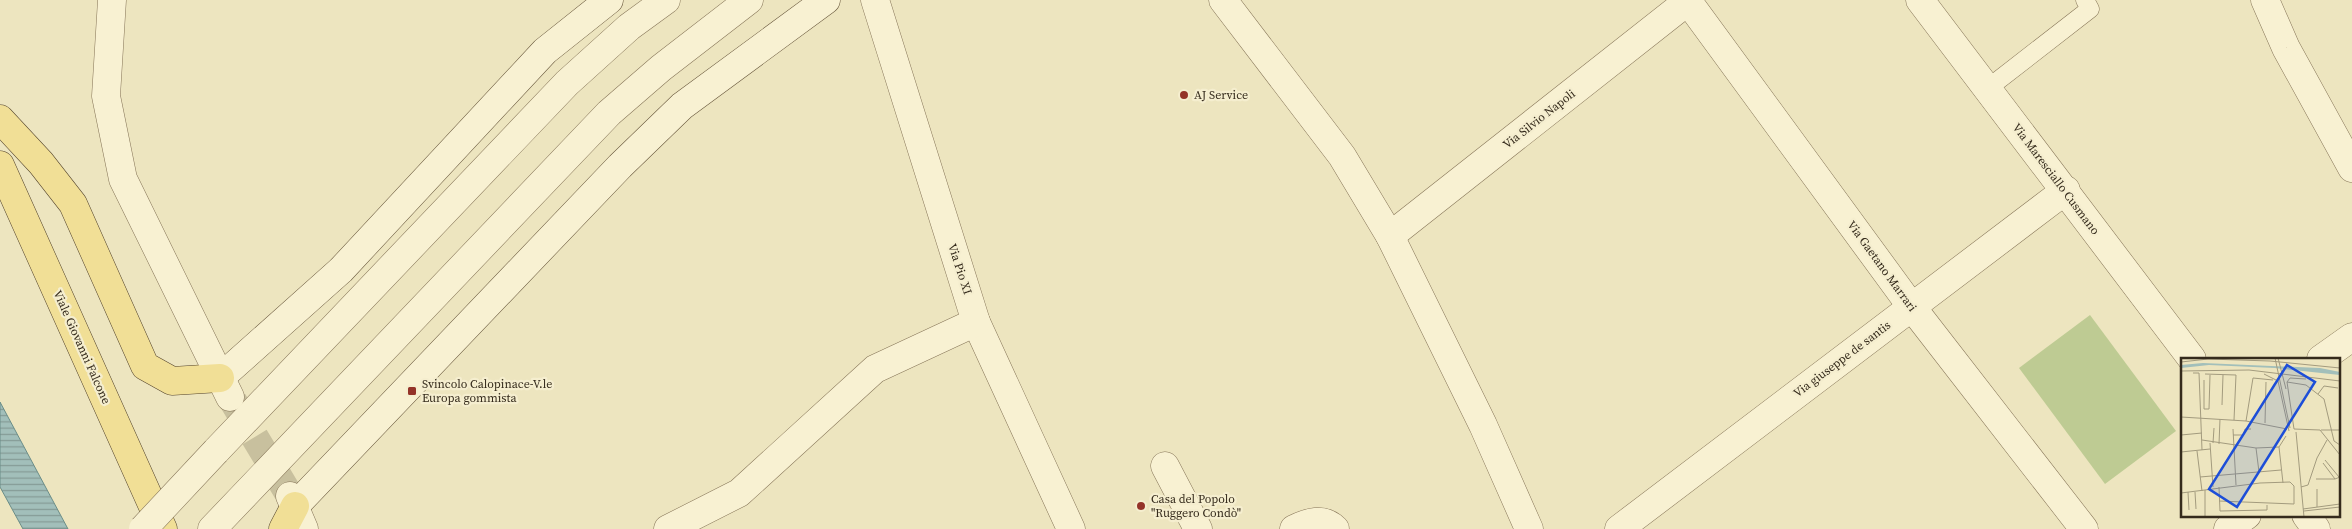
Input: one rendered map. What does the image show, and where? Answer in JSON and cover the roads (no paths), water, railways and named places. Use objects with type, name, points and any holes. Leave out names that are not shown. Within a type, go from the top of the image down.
[{"type":"main road","points":[[0,119],[41,163],[73,204],[145,366],[172,380],[225,388]]},
{"type":"main road","name":"Viale Giovanni Falcone","points":[[0,164],[163,529]]},
{"type":"street","points":[[112,0],[106,96],[123,179],[225,388],[341,270],[545,51],[609,0]]},
{"type":"street","points":[[143,529],[567,84],[629,27],[666,0]]},
{"type":"street","points":[[212,529],[609,113],[661,68],[749,0]]},
{"type":"street","points":[[293,515],[620,166],[682,106],[826,0]]},
{"type":"street","name":"Via Pio XI","points":[[875,0],[976,322],[1070,529]]},
{"type":"street","points":[[1223,0],[1342,156],[1390,236],[1483,425],[1528,529]]},
{"type":"street","name":"Via Maresciallo Cusmano","points":[[1920,0],[2066,190],[2191,358]]},
{"type":"street","points":[[2265,0],[2286,48],[2352,168]]},
{"type":"street","name":"Via Silvio Napoli","points":[[1390,236],[1687,1]]},
{"type":"street","name":"Via Gaetano Marrari","points":[[1687,1],[1911,306],[2084,529]]},
{"type":"street","name":"Via giuseppe de santis","points":[[1619,529],[2066,190]]},
{"type":"street","points":[[668,529],[739,493],[874,369],[976,322]]},
{"type":"street","points":[[2322,358],[2352,337]]},
{"type":"street","points":[[1165,466],[1198,529]]},
{"type":"street","points":[[2228,529],[2246,516]]},
{"type":"street","points":[[2307,516],[2316,529]]},
{"type":"street","points":[[1294,529],[1310,521],[1330,524],[1335,529]]},
{"type":"lane","points":[[1987,89],[2090,9],[2085,0]]},
{"type":"water","points":[[0,402],[68,529],[23,529],[0,487]]},
{"type":"tunnel","points":[[233,401],[290,496]]},
{"type":"place","name":"AJ Service","points":[[1184,95]]},
{"type":"place","name":"Svincolo Calopinace-V.le Europa gommista","points":[[412,391]]},
{"type":"place","name":"Casa del Popolo \"Ruggero Condò\"","points":[[1141,506]]}]
